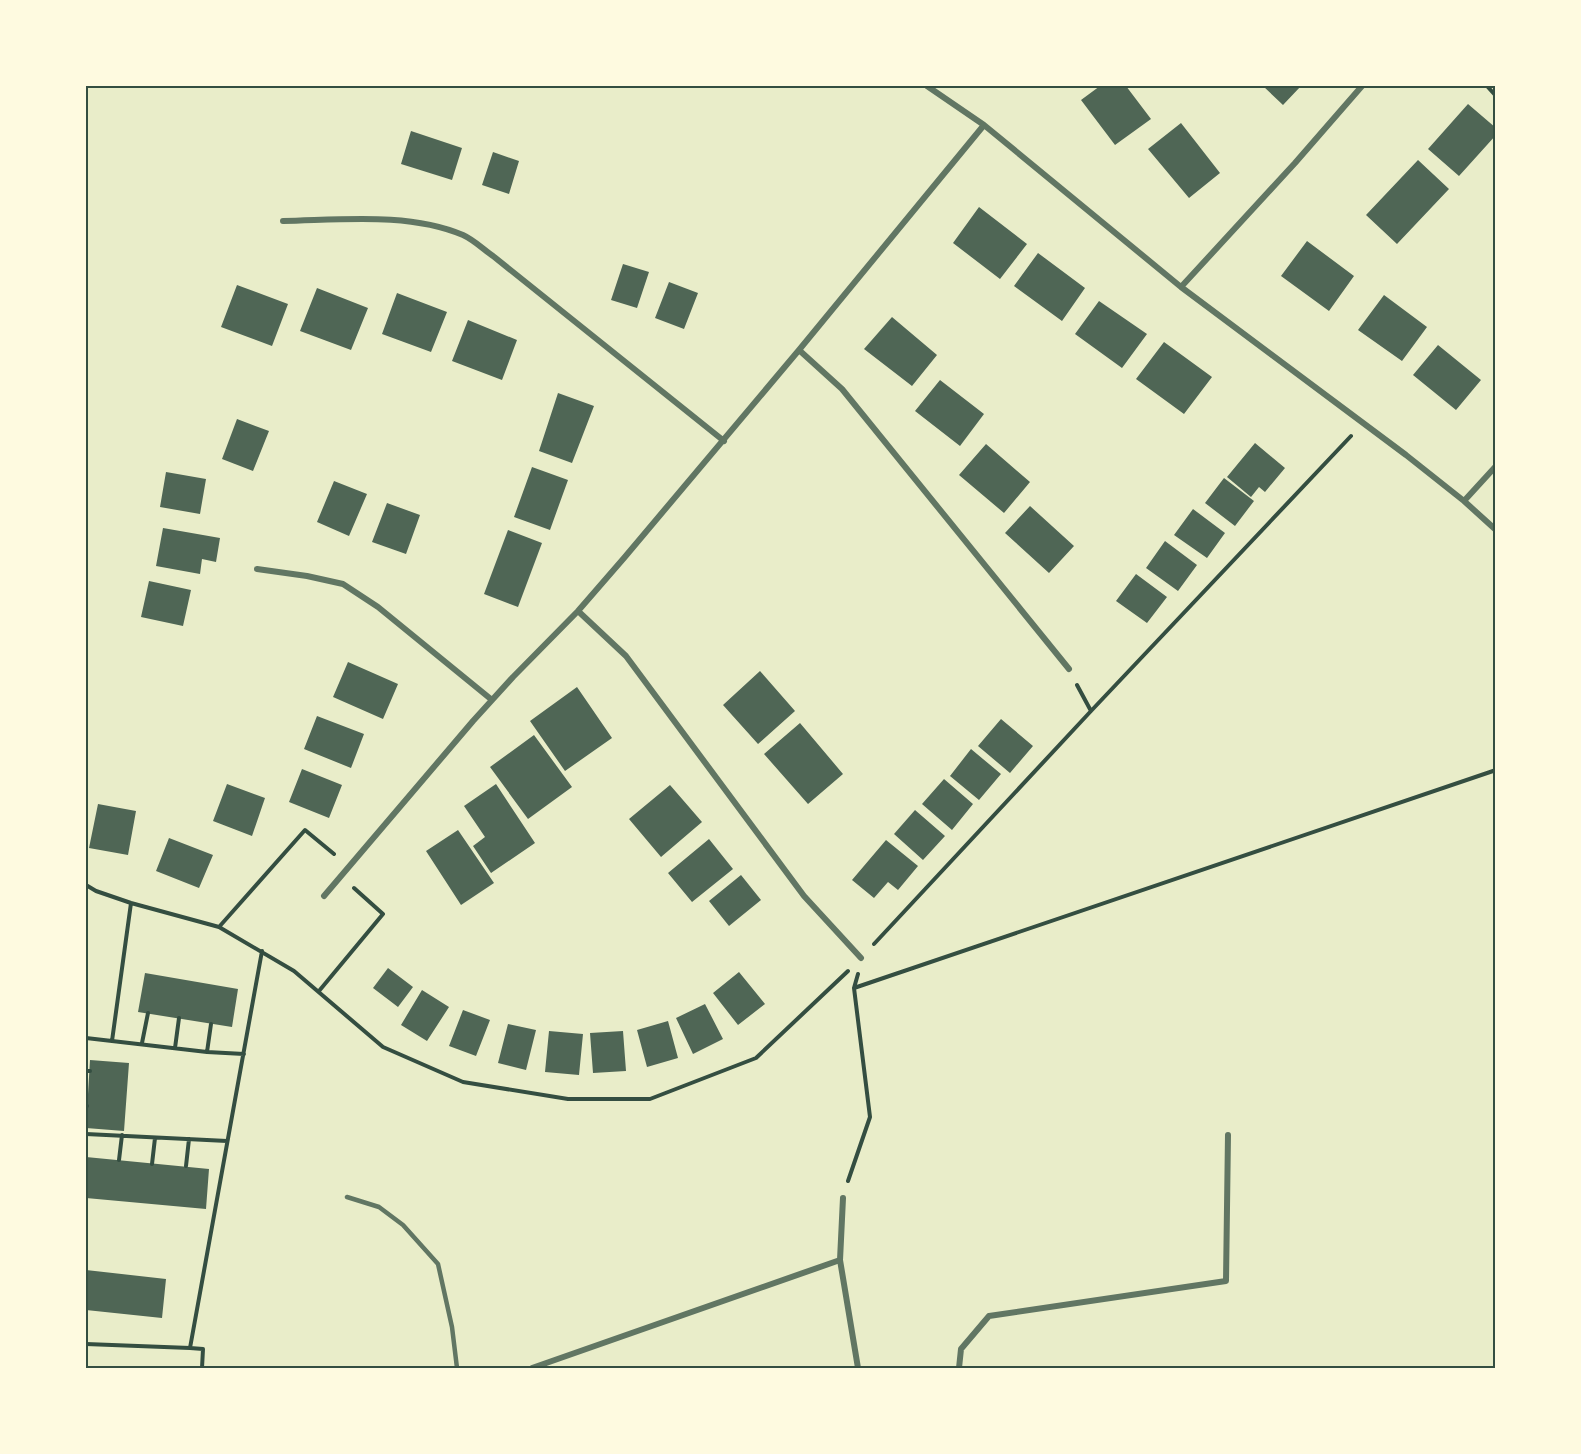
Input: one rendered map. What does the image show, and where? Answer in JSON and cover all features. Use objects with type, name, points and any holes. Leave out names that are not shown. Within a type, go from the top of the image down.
[{"type":"street","points":[[927,86],[984,125],[1181,287],[1363,423],[1464,501],[1496,530]]},
{"type":"street","points":[[1181,287],[1362,86]]},
{"type":"street","points":[[324,896],[458,738],[513,677],[578,611],[723,441],[984,125]]},
{"type":"street","points":[[283,221],[400,221],[435,226],[464,235],[723,441]]},
{"type":"street","points":[[799,350],[843,388],[1069,669]]},
{"type":"street","points":[[1464,501],[1496,466]]},
{"type":"street","points":[[257,569],[343,584],[378,607],[492,700]]},
{"type":"street","points":[[578,611],[626,656],[804,896],[861,958]]},
{"type":"street","points":[[959,1368],[961,1349],[989,1316],[1226,1281],[1228,1135]]},
{"type":"street","points":[[843,1198],[840,1260],[858,1368]]},
{"type":"street","points":[[532,1368],[840,1260]]},
{"type":"lane","points":[[347,1197],[379,1207],[403,1225],[438,1264],[452,1327],[457,1368]]},
{"type":"path","points":[[1487,86],[1496,96]]},
{"type":"path","points":[[86,885],[96,891],[131,903],[219,927],[294,971],[383,1047],[463,1082],[568,1099],[650,1099],[756,1058],[861,958],[1363,423]]},
{"type":"path","points":[[1069,669],[1091,711]]},
{"type":"path","points":[[855,988],[1496,770]]},
{"type":"path","points":[[219,927],[305,830],[350,867]]},
{"type":"path","points":[[319,991],[383,915],[341,877]]},
{"type":"path","points":[[112,1041],[131,903]]},
{"type":"path","points":[[190,1348],[262,951]]},
{"type":"path","points":[[843,1198],[870,1117],[855,988],[861,958]]},
{"type":"path","points":[[142,1043],[148,1013]]},
{"type":"path","points":[[175,1048],[179,1018]]},
{"type":"path","points":[[207,1052],[211,1024]]},
{"type":"path","points":[[86,1038],[244,1054]]},
{"type":"path","points":[[86,1140],[86,1134],[227,1141]]},
{"type":"path","points":[[119,1160],[122,1135]]},
{"type":"path","points":[[152,1164],[155,1137]]},
{"type":"path","points":[[186,1166],[189,1139]]},
{"type":"path","points":[[86,1344],[203,1349],[202,1368]]},
{"type":"building","points":[[1100,86],[1126,86],[1151,119],[1115,145],[1081,100]]},
{"type":"building","points":[[1263,86],[1301,86],[1283,105]]},
{"type":"building","points":[[1468,104],[1496,128],[1496,135],[1459,176],[1428,149]]},
{"type":"building","points":[[1181,123],[1220,173],[1189,198],[1148,149]]},
{"type":"building","points":[[411,131],[462,148],[452,180],[401,164]]},
{"type":"building","points":[[493,152],[519,161],[509,194],[482,185]]},
{"type":"building","points":[[1418,160],[1449,189],[1397,244],[1366,215]]},
{"type":"building","points":[[979,207],[1027,244],[1000,279],[953,243]]},
{"type":"building","points":[[1307,241],[1354,276],[1329,311],[1281,276]]},
{"type":"building","points":[[1038,253],[1085,288],[1062,321],[1014,286]]},
{"type":"building","points":[[623,264],[649,272],[637,308],[611,300]]},
{"type":"building","points":[[669,282],[698,293],[684,329],[655,318]]},
{"type":"building","points":[[237,285],[288,304],[272,346],[221,327]]},
{"type":"building","points":[[317,288],[368,308],[351,350],[300,331]]},
{"type":"building","points":[[397,293],[447,312],[431,352],[382,334]]},
{"type":"building","points":[[1384,295],[1427,327],[1402,361],[1358,330]]},
{"type":"building","points":[[1099,301],[1147,334],[1122,368],[1075,334]]},
{"type":"building","points":[[892,317],[937,355],[912,386],[864,349]]},
{"type":"building","points":[[468,320],[517,340],[502,380],[452,361]]},
{"type":"building","points":[[1164,342],[1212,377],[1184,414],[1136,379]]},
{"type":"building","points":[[1438,345],[1481,380],[1456,410],[1413,375]]},
{"type":"building","points":[[940,380],[984,414],[960,446],[915,411]]},
{"type":"building","points":[[558,393],[594,406],[572,463],[539,451]]},
{"type":"building","points":[[237,419],[269,431],[253,471],[222,459]]},
{"type":"building","points":[[1255,443],[1285,468],[1265,492],[1259,487],[1251,497],[1227,477]]},
{"type":"building","points":[[986,444],[1030,482],[1004,513],[959,475]]},
{"type":"building","points":[[532,467],[568,480],[550,530],[514,517]]},
{"type":"building","points":[[166,472],[206,479],[200,514],[160,507]]},
{"type":"building","points":[[1224,478],[1254,501],[1235,526],[1205,503]]},
{"type":"building","points":[[334,481],[367,494],[349,536],[317,522]]},
{"type":"building","points":[[387,503],[420,515],[406,554],[372,542]]},
{"type":"building","points":[[1030,506],[1074,546],[1049,573],[1005,533]]},
{"type":"building","points":[[1193,509],[1225,533],[1207,558],[1174,535]]},
{"type":"building","points":[[163,528],[220,538],[216,562],[202,559],[200,574],[156,566]]},
{"type":"building","points":[[508,530],[542,543],[518,607],[484,594]]},
{"type":"building","points":[[1165,541],[1197,565],[1178,591],[1146,568]]},
{"type":"building","points":[[1136,574],[1167,597],[1147,623],[1116,601]]},
{"type":"building","points":[[149,581],[191,590],[183,626],[141,617]]},
{"type":"building","points":[[348,662],[398,684],[383,719],[333,697]]},
{"type":"building","points":[[760,671],[795,711],[758,744],[723,705]]},
{"type":"building","points":[[577,687],[612,738],[565,771],[530,721]]},
{"type":"building","points":[[317,716],[364,734],[351,768],[304,749]]},
{"type":"building","points":[[1001,719],[1033,746],[1010,773],[978,746]]},
{"type":"building","points":[[800,723],[843,774],[808,804],[764,754]]},
{"type":"building","points":[[534,735],[572,787],[528,819],[490,767]]},
{"type":"building","points":[[971,749],[1001,774],[979,800],[950,776]]},
{"type":"building","points":[[302,769],[342,785],[329,818],[289,802]]},
{"type":"building","points":[[944,779],[973,804],[952,830],[922,804]]},
{"type":"building","points":[[227,784],[265,798],[252,836],[213,821]]},
{"type":"building","points":[[496,784],[535,843],[491,873],[473,846],[485,837],[464,806]]},
{"type":"building","points":[[670,785],[702,822],[661,857],[629,819]]},
{"type":"building","points":[[98,804],[136,811],[128,855],[89,848]]},
{"type":"building","points":[[915,810],[945,836],[923,860],[894,834]]},
{"type":"building","points":[[458,830],[494,883],[461,905],[426,851]]},
{"type":"building","points":[[169,838],[213,855],[199,888],[156,871]]},
{"type":"building","points":[[709,839],[733,869],[692,902],[668,873]]},
{"type":"building","points":[[886,840],[918,866],[898,890],[888,882],[874,898],[852,880]]},
{"type":"building","points":[[741,875],[761,900],[729,926],[709,901]]},
{"type":"building","points":[[388,968],[413,987],[398,1007],[373,988]]},
{"type":"building","points":[[739,972],[765,1004],[738,1025],[713,993]]},
{"type":"building","points":[[145,973],[238,989],[232,1027],[138,1012]]},
{"type":"building","points":[[422,990],[449,1007],[427,1041],[401,1025]]},
{"type":"building","points":[[705,1004],[723,1039],[693,1054],[676,1018]]},
{"type":"building","points":[[463,1010],[490,1020],[476,1056],[449,1046]]},
{"type":"building","points":[[668,1021],[678,1058],[647,1067],[637,1030]]},
{"type":"building","points":[[508,1024],[536,1030],[526,1070],[498,1063]]},
{"type":"building","points":[[549,1031],[583,1034],[579,1075],[545,1072]]},
{"type":"building","points":[[623,1031],[626,1071],[593,1073],[590,1033]]},
{"type":"building","points":[[90,1060],[129,1063],[124,1131],[86,1128]]},
{"type":"building","points":[[86,1157],[209,1169],[206,1209],[86,1198]]},
{"type":"building","points":[[86,1270],[166,1279],[162,1318],[86,1310]]}]
